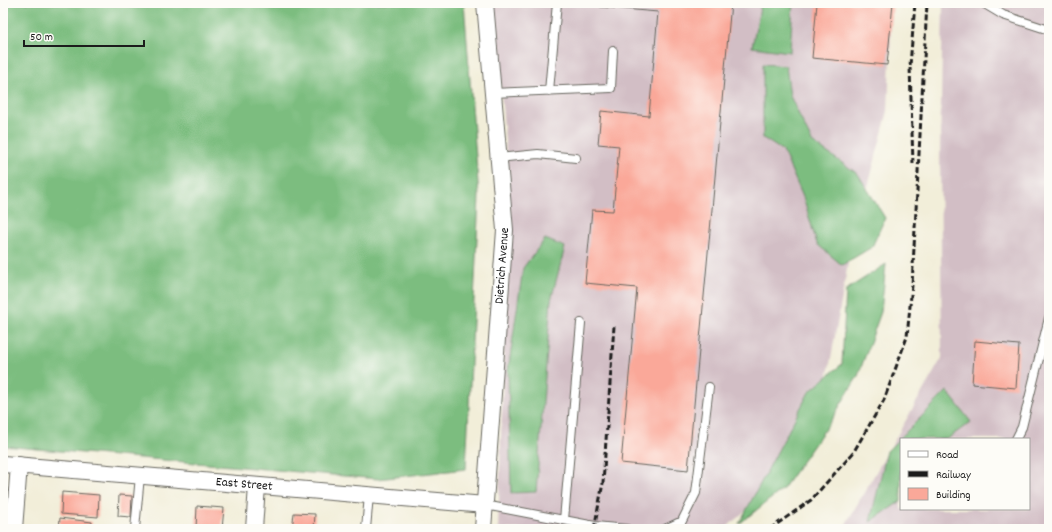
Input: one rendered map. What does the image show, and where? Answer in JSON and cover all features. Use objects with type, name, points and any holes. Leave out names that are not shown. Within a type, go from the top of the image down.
[{"type":"street","name":"Dietrich Avenue","points":[[483,529],[505,230],[485,3]]},
{"type":"street","name":"East Street","points":[[11,465],[485,505]]},
{"type":"street","points":[[11,465],[14,529]]},
{"type":"street","points":[[254,529],[257,486]]},
{"type":"lane","points":[[549,91],[557,3]]},
{"type":"lane","points":[[983,3],[1003,15],[1049,30]]},
{"type":"lane","points":[[493,93],[610,88],[613,51]]},
{"type":"lane","points":[[499,158],[538,154],[576,158]]},
{"type":"lane","points":[[1016,438],[1022,427],[1049,318]]},
{"type":"lane","points":[[564,520],[580,323]]},
{"type":"lane","points":[[666,529],[682,520],[696,493],[709,387]]},
{"type":"lane","points":[[135,529],[140,476]]},
{"type":"lane","points":[[366,529],[368,495]]},
{"type":"lane","points":[[485,505],[595,526],[627,529]]},
{"type":"shaded area","points":[[494,3],[892,3],[888,111],[849,258],[827,380],[746,510],[725,529],[498,529],[509,192]]},
{"type":"shaded area","points":[[943,3],[1049,3],[1049,529],[843,529],[942,358],[940,151]]},
{"type":"green space","points":[[16,3],[464,3],[479,196],[466,469],[378,479],[3,446],[3,6]]},
{"type":"green space","points":[[761,3],[793,3],[790,52],[752,47]]},
{"type":"green space","points":[[763,64],[786,66],[790,96],[812,142],[858,174],[885,218],[872,247],[842,265],[817,244],[803,197],[783,151],[763,138]]},
{"type":"green space","points":[[545,239],[565,247],[551,300],[536,492],[511,493],[508,371],[523,268]]},
{"type":"green space","points":[[886,264],[881,312],[858,376],[830,422],[783,489],[739,524],[809,392],[842,364],[846,290]]},
{"type":"green space","points":[[947,391],[971,422],[948,438],[900,438]]},
{"type":"green space","points":[[900,438],[900,502],[870,522],[887,451]]},
{"type":"building","points":[[600,3],[731,3],[688,470],[621,463],[637,288],[585,283],[592,210],[613,211],[619,146],[598,144],[601,111],[649,116],[658,12],[600,7]]},
{"type":"building","points":[[817,3],[893,3],[887,65],[812,58]]},
{"type":"building","points":[[975,341],[1019,345],[1016,388],[972,384]]},
{"type":"building","points":[[62,492],[99,495],[98,517],[61,514]]},
{"type":"building","points":[[119,495],[132,496],[131,517],[118,516]]},
{"type":"building","points":[[197,506],[224,508],[222,529],[196,529]]},
{"type":"building","points":[[294,513],[315,514],[314,529],[292,529]]},
{"type":"building","points":[[60,518],[92,522],[91,529],[59,529]]},
{"type":"railway","points":[[913,164],[910,66],[915,3]]},
{"type":"railway","points":[[770,529],[811,500],[853,453],[884,400],[907,337],[912,285],[927,3]]},
{"type":"railway","points":[[594,529],[603,483],[614,326]]}]
